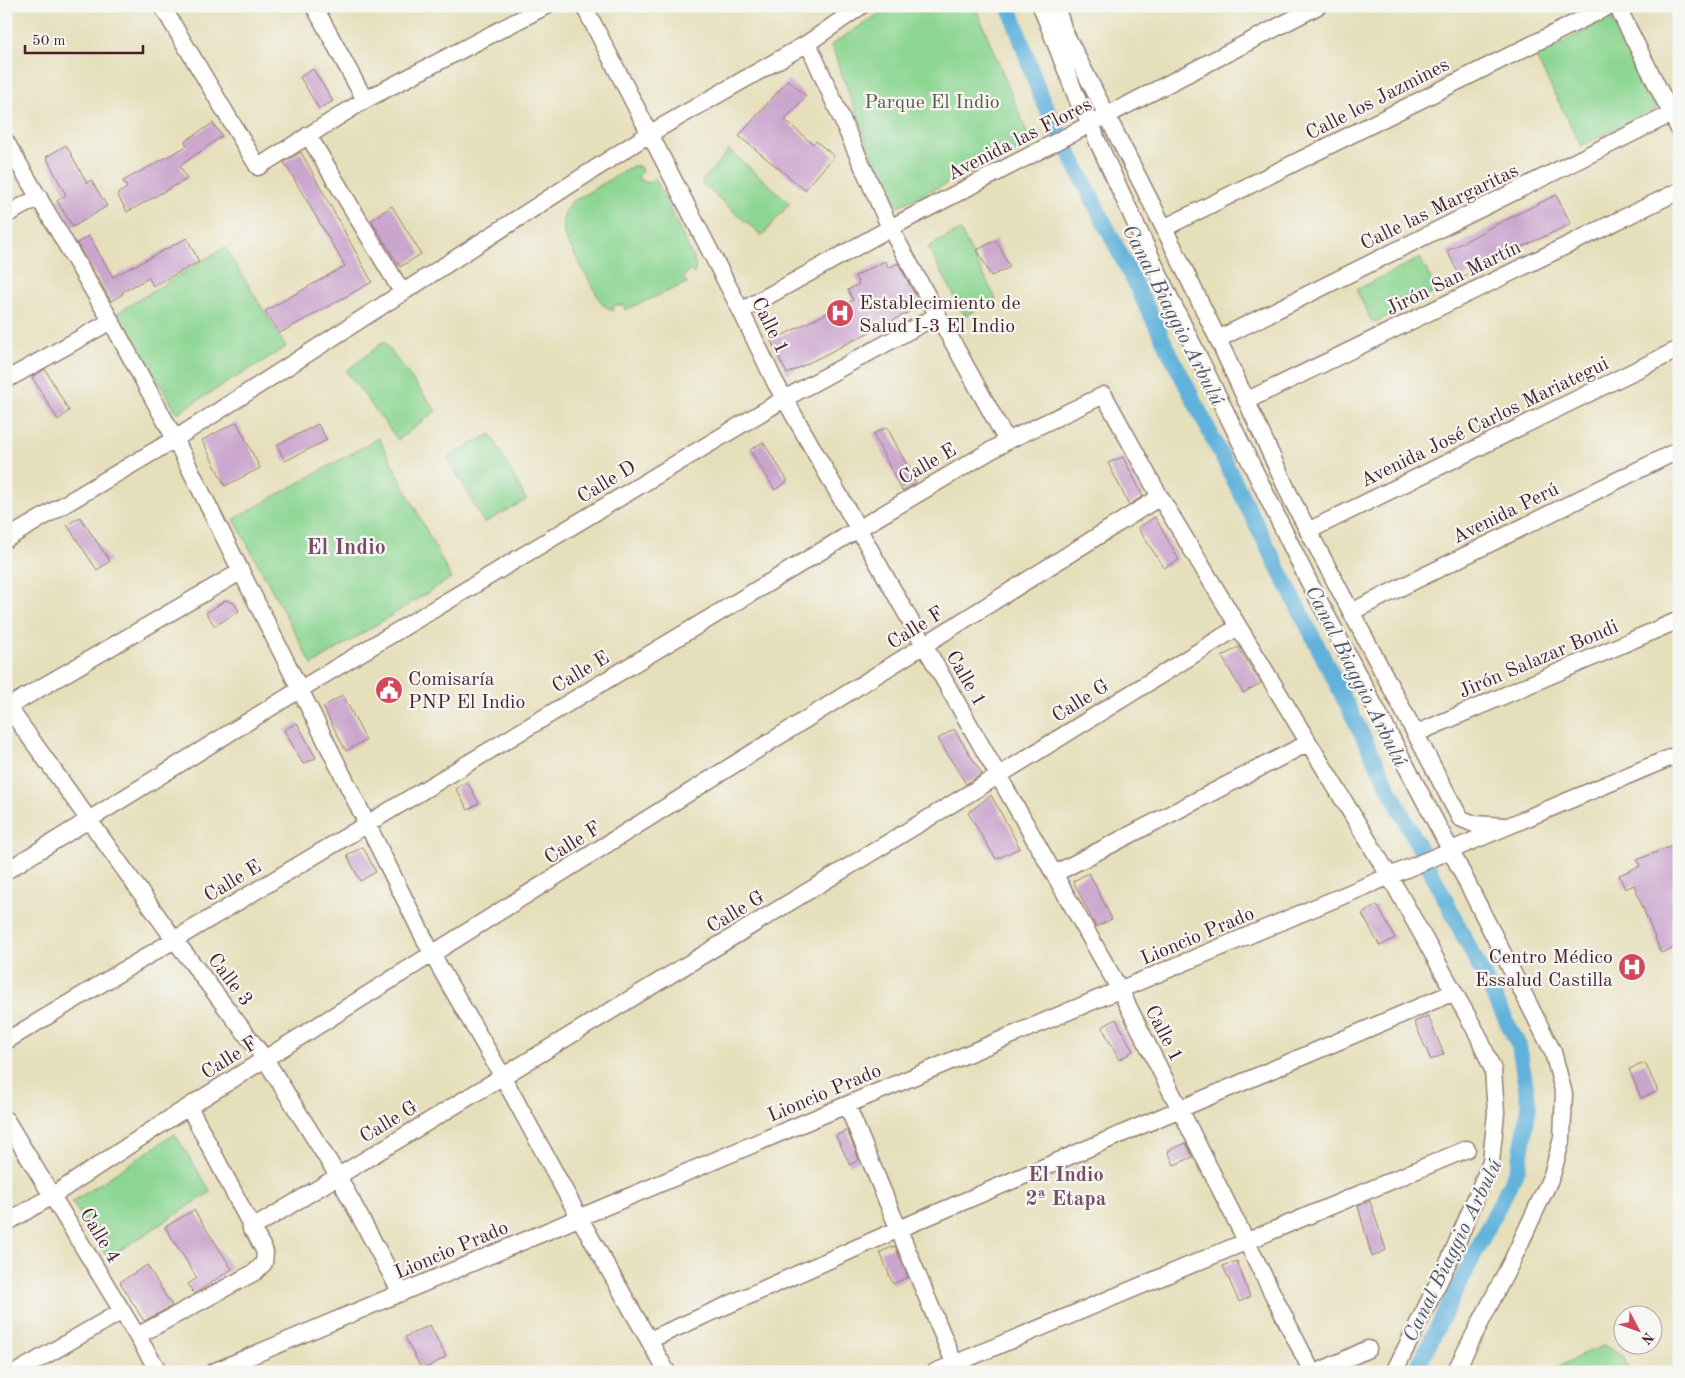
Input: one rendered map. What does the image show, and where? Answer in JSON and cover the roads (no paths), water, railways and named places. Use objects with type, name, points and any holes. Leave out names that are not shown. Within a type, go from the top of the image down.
[{"type":"street","points":[[162,6],[258,167],[365,100],[546,6]]},
{"type":"street","points":[[314,6],[365,100]]},
{"type":"street","name":"Calle 1","points":[[584,6],[741,311],[784,399],[1120,990],[1312,1372]]},
{"type":"street","points":[[6,539],[174,439],[649,134],[808,43],[861,6]]},
{"type":"street","points":[[1041,6],[1087,127],[1096,138],[1169,296],[1307,578],[1451,850],[1553,1052],[1564,1094],[1562,1138],[1552,1175],[1512,1261],[1455,1372]]},
{"type":"street","points":[[1056,6],[1064,31],[1218,339],[1290,498],[1460,818],[1474,824],[1508,826]]},
{"type":"street","name":"Avenida las Flores","points":[[741,311],[890,228],[1318,6]]},
{"type":"street","name":"Calle los Jazmines","points":[[1164,228],[1609,6]]},
{"type":"street","points":[[1616,6],[1676,118]]},
{"type":"street","points":[[808,43],[890,228],[1007,441]]},
{"type":"street","name":"Calle las Margaritas","points":[[1218,339],[1676,118]]},
{"type":"street","points":[[308,135],[402,292]]},
{"type":"street","points":[[6,142],[112,321],[174,439],[432,954],[503,1077],[579,1217],[667,1372]]},
{"type":"street","name":"Jirón San Martín","points":[[1246,402],[1679,191]]},
{"type":"street","points":[[6,215],[39,197]]},
{"type":"street","name":"Calle D","points":[[6,870],[299,690],[784,399],[938,315]]},
{"type":"street","points":[[6,380],[112,321]]},
{"type":"street","name":"Avenida José Carlos Mariategui","points":[[1308,531],[1679,349]]},
{"type":"street","name":"Calle E","points":[[6,1041],[1007,441],[1104,395],[1160,497]]},
{"type":"street","name":"Avenida Perú","points":[[1351,612],[1679,450]]},
{"type":"street","points":[[1160,497],[1308,743],[1395,874],[1478,1036],[1493,1070],[1496,1113],[1491,1162],[1450,1259],[1394,1372]]},
{"type":"street","name":"Calle F","points":[[6,1223],[52,1196],[265,1059],[1160,497]]},
{"type":"street","points":[[7,706],[240,572]]},
{"type":"street","name":"Jirón Salazar Bondi","points":[[1415,734],[1679,620]]},
{"type":"street","name":"Calle G","points":[[252,1229],[998,776],[1238,627]]},
{"type":"street","name":"Calle 3","points":[[7,706],[174,939],[265,1059],[338,1176],[401,1293]]},
{"type":"street","points":[[1054,874],[1308,743]]},
{"type":"street","name":"Lioncio Prado","points":[[213,1372],[1679,754]]},
{"type":"street","points":[[649,1340],[899,1229],[1454,992]]},
{"type":"street","points":[[847,1105],[956,1368]]},
{"type":"street","points":[[137,1336],[255,1272],[264,1263],[265,1252],[189,1107]]},
{"type":"street","name":"Calle 4","points":[[6,1120],[159,1372]]},
{"type":"street","points":[[935,1372],[956,1368],[1246,1240],[1466,1149]]},
{"type":"street","points":[[17,1372],[122,1311]]},
{"type":"street","points":[[1318,1372],[1368,1349]]},
{"type":"waterway","name":"Canal Biaggio Arbulú","points":[[1009,6],[1040,95],[1519,1046],[1529,1106],[1519,1166],[1415,1372]]},
{"type":"place","name":"Establecimiento de Salud I-3 El Indio","points":[[840,313]]},
{"type":"place","name":"Comisaría PNP El Indio","points":[[389,690]]},
{"type":"place","name":"Centro Médico Essalud Castilla","points":[[1632,967]]},
{"type":"district","name":"El Indio","points":[[346,546]]},
{"type":"district","name":"El Indio 2ª Etapa","points":[[1066,1186]]},
{"type":"park label","name":"Parque El Indio","points":[[932,101]]}]
